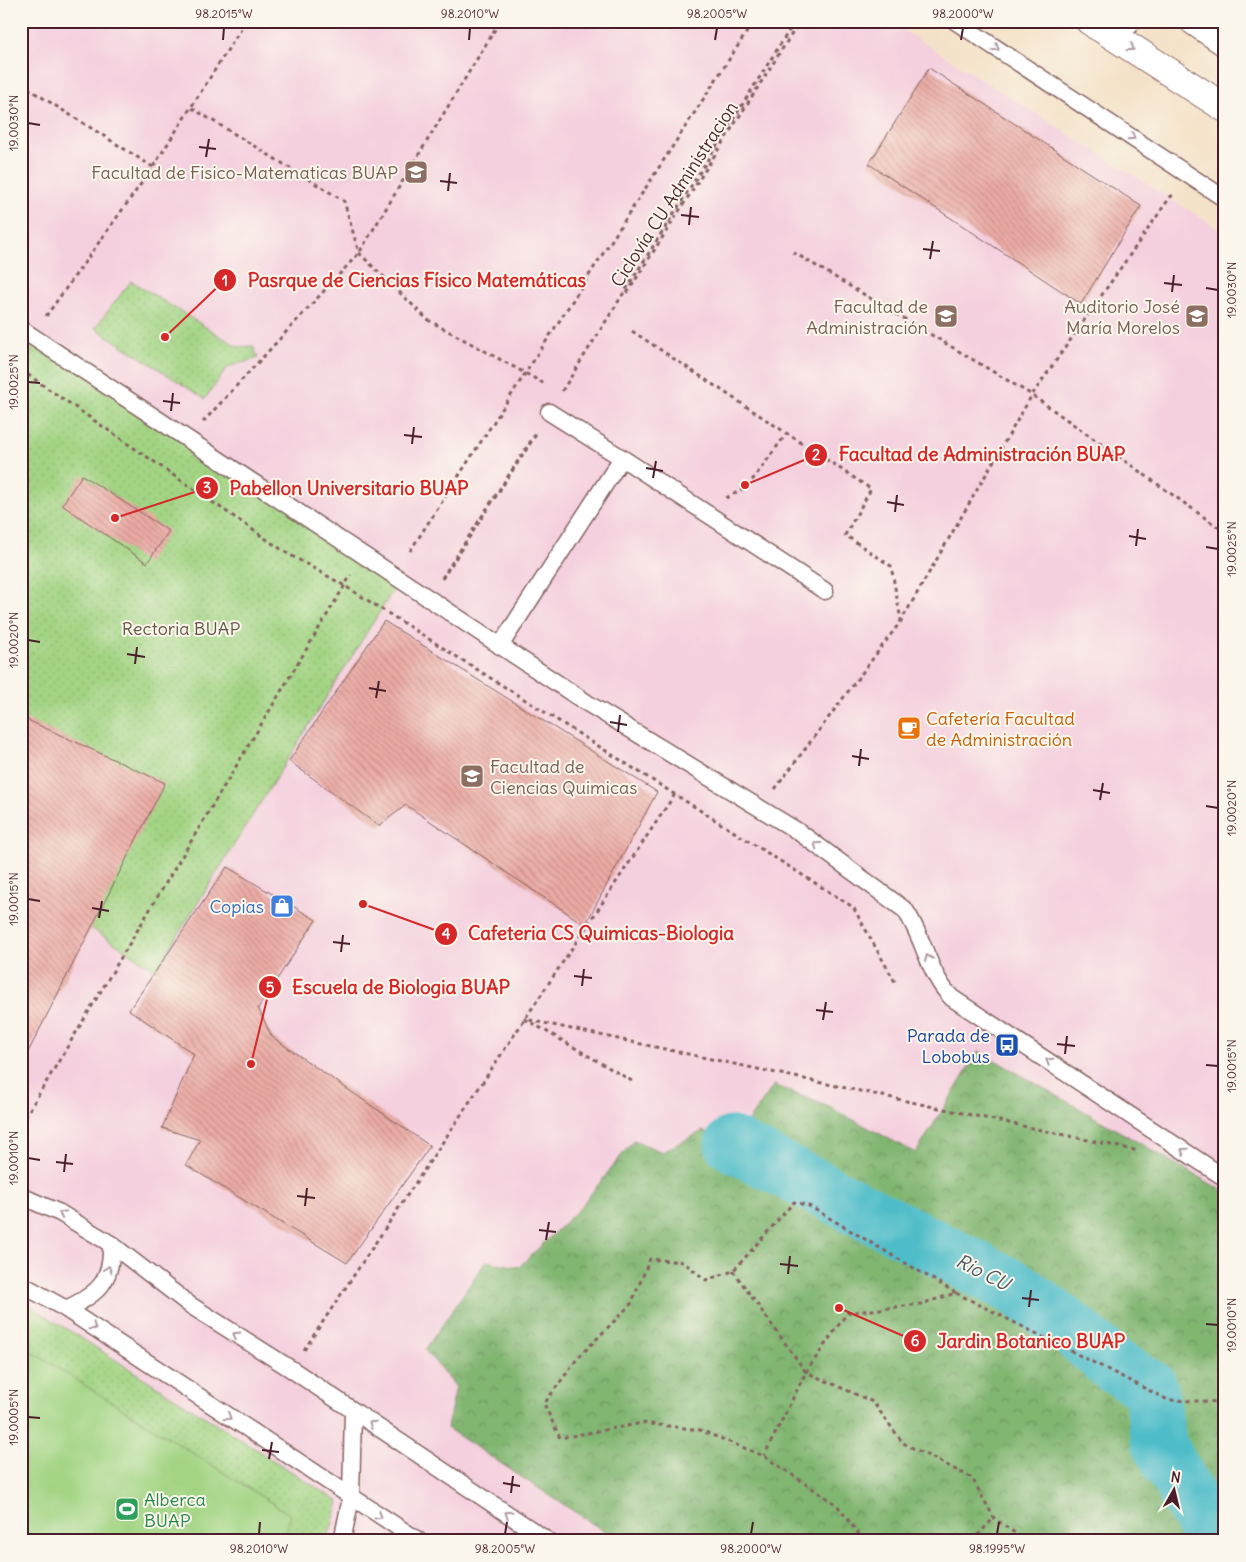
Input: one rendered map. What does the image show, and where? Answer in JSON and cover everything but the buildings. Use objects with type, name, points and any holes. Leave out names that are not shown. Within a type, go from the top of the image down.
[{"type":"street","points":[[1094,24],[1126,21]]},
{"type":"street","points":[[1194,21],[1225,42]]},
{"type":"street","points":[[1094,24],[1225,108]]},
{"type":"lane","points":[[955,21],[1222,197]]},
{"type":"lane","points":[[24,331],[587,704],[807,837],[905,910],[912,921],[938,980],[952,998],[1225,1178]]},
{"type":"lane","points":[[550,413],[824,591]]},
{"type":"lane","points":[[500,646],[622,458]]},
{"type":"lane","points":[[21,1196],[60,1213],[110,1244],[190,1306],[291,1369],[548,1541]]},
{"type":"lane","points":[[66,1309],[87,1299],[99,1289],[108,1274],[111,1259],[110,1244]]},
{"type":"lane","points":[[21,1284],[66,1309],[419,1541]]},
{"type":"lane","points":[[342,1541],[351,1498],[353,1411]]},
{"type":"path","points":[[24,331],[42,321],[154,167],[246,21]]},
{"type":"path","points":[[188,439],[360,253],[500,21]]},
{"type":"path","name":"Ciclovía CU Administracion","points":[[410,551],[754,21]]},
{"type":"path","points":[[550,413],[440,582],[550,413],[794,21]]},
{"type":"path","name":"Ciclovía CU Administracion","points":[[441,584],[800,21]]},
{"type":"path","points":[[21,84],[154,167]]},
{"type":"path","points":[[192,108],[344,201],[360,253],[428,320],[545,384]]},
{"type":"path","points":[[740,836],[901,621],[1032,395],[1171,196],[1222,197]]},
{"type":"path","points":[[793,252],[1032,395],[1225,532]]},
{"type":"path","points":[[632,332],[871,489],[845,535],[892,566],[901,621]]},
{"type":"path","points":[[21,370],[286,552],[345,586],[853,908],[895,982]]},
{"type":"path","points":[[701,510],[748,486],[787,433]]},
{"type":"path","points":[[21,1124],[362,555]]},
{"type":"path","points":[[291,1369],[675,794]]},
{"type":"path","points":[[525,1019],[632,1081]]},
{"type":"path","points":[[525,1019],[1145,1153]]},
{"type":"path","points":[[864,1541],[837,1505],[764,1456],[700,1430],[643,1424],[560,1438],[544,1404],[577,1359],[631,1304],[650,1259],[683,1262],[706,1280],[733,1271],[794,1202],[810,1206],[956,1293],[1168,1400],[1225,1402]]},
{"type":"path","points":[[733,1271],[806,1372],[873,1402],[903,1443],[972,1478],[994,1518],[1026,1541]]},
{"type":"path","points":[[764,1456],[806,1372],[847,1313],[921,1304],[956,1293]]},
{"type":"path","points":[[972,1541],[994,1518]]},
{"type":"shaded area","points":[[21,21],[889,21],[1225,233],[1225,1541],[21,1541]]},
{"type":"green space","points":[[131,281],[238,347],[253,346],[258,358],[228,367],[205,399],[95,328]]},
{"type":"green space","name":"Rectoria BUAP","points":[[21,329],[399,581],[156,970],[21,883]]},
{"type":"green space","points":[[979,1051],[1225,1192],[1225,1541],[619,1541],[447,1428],[456,1387],[425,1350],[486,1261],[519,1267],[578,1210],[634,1140],[662,1152],[703,1131],[732,1144],[774,1085],[829,1107],[916,1153]]},
{"type":"green space","points":[[21,1300],[339,1502],[327,1541],[21,1541]]},
{"type":"green space","points":[[21,1345],[291,1515],[282,1541],[21,1541]]},
{"type":"waterway","name":"Rio CU","points":[[732,1144],[1017,1289],[1074,1331],[1113,1365],[1150,1387],[1160,1446],[1213,1541]]},
{"type":"place","name":"Facultad de Fisico-Matematicas BUAP","points":[[416,172]]},
{"type":"place","name":"Facultad de Administración","points":[[946,316]]},
{"type":"place","name":"Auditorio José María Morelos","points":[[1197,316]]},
{"type":"place","name":"Pasrque de Ciencias Físico Matemáticas","points":[[165,337]]},
{"type":"place","name":"Facultad de Administración BUAP","points":[[745,485]]},
{"type":"place","name":"Pabellon Universitario BUAP","points":[[115,518]]},
{"type":"place","name":"Cafetería Facultad de Administración","points":[[909,728]]},
{"type":"place","name":"Facultad de Ciencias Quimicas","points":[[472,776]]},
{"type":"place","name":"Cafeteria CS Quimicas-Biologia","points":[[363,904]]},
{"type":"place","name":"Copias","points":[[282,906]]},
{"type":"place","name":"Parada de Lobobus","points":[[1007,1045]]},
{"type":"place","name":"Escuela de Biologia BUAP","points":[[251,1064]]},
{"type":"place","name":"Jardin Botanico BUAP","points":[[839,1308]]},
{"type":"place","name":"Alberca BUAP","points":[[127,1509]]}]
